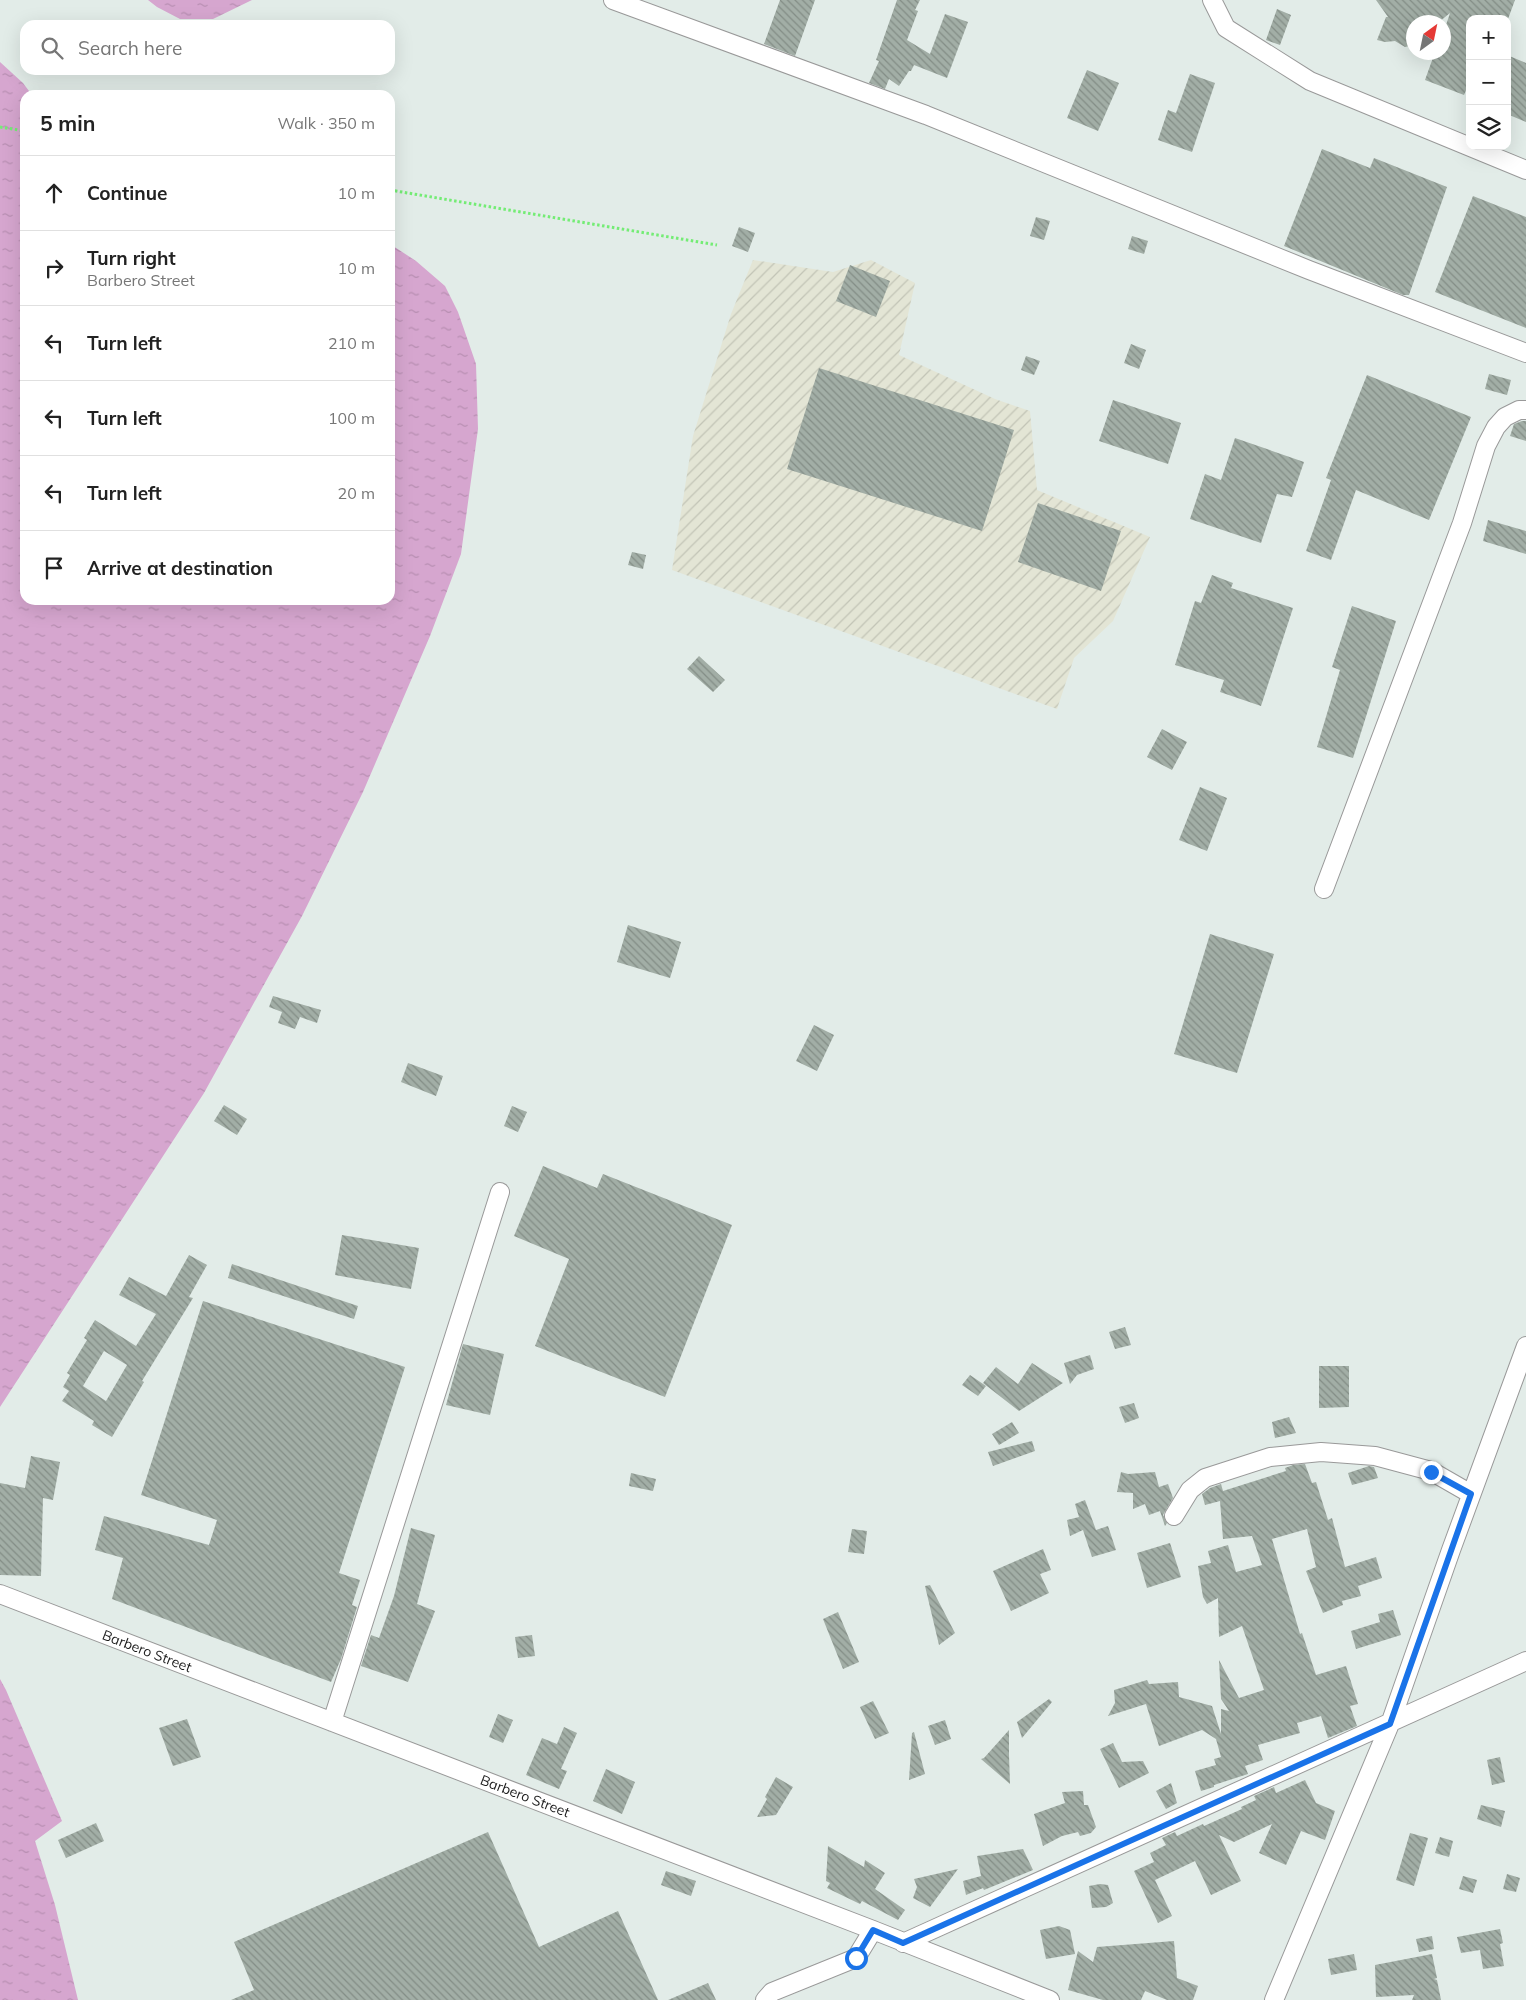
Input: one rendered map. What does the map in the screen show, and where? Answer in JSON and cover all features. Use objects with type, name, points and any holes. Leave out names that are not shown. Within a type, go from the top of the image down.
[{"type":"street","points":[[613,0],[926,116],[1309,270],[1526,353]]},
{"type":"street","points":[[1212,0],[1226,28],[1310,81],[1526,170]]},
{"type":"street","points":[[1324,890],[1462,523],[1486,446],[1496,427],[1505,417],[1519,410],[1526,410]]},
{"type":"street","points":[[332,1722],[500,1192]]},
{"type":"street","points":[[1274,2000],[1390,1724],[1471,1494],[1526,1346]]},
{"type":"street","points":[[1174,1516],[1190,1490],[1205,1478],[1270,1457],[1321,1452],[1374,1456],[1431,1472],[1471,1494]]},
{"type":"street","name":"Barbero Street","points":[[0,1594],[1050,2000]]},
{"type":"street","points":[[903,1943],[1526,1661]]},
{"type":"street","points":[[765,2000],[772,1992],[856,1958],[873,1930]]},
{"type":"path","points":[[0,127],[20,130]]},
{"type":"path","points":[[395,191],[717,245]]},
{"type":"shaded area","points":[[753,260],[833,272],[871,260],[915,283],[899,355],[995,399],[1030,411],[1037,490],[1150,537],[1113,621],[1074,658],[1057,709],[672,570],[693,436],[731,314]]},
{"type":"water","points":[[148,0],[252,0],[213,19],[180,19]]},
{"type":"water","points":[[0,62],[28,90],[20,90],[20,605],[395,605],[395,247],[416,261],[445,286],[458,312],[476,364],[478,429],[461,554],[430,636],[363,792],[302,916],[204,1093],[0,1407]]},
{"type":"water","points":[[0,1679],[62,1821],[35,1841],[55,1905],[78,2000],[0,2000]]},
{"type":"building","points":[[780,0],[815,0],[795,56],[764,44]]},
{"type":"building","points":[[897,0],[920,0],[915,10],[918,11],[907,40],[930,54],[945,14],[968,22],[947,78],[914,65],[899,86],[889,79],[885,89],[869,83],[879,61],[876,60]]},
{"type":"building","points":[[1376,0],[1515,0],[1509,15],[1466,15],[1466,90],[1464,95],[1425,80],[1432,60],[1451,60],[1450,13],[1448,15],[1406,15],[1405,47],[1395,41],[1385,42],[1377,40],[1386,17],[1388,17]]},
{"type":"building","points":[[1277,9],[1291,15],[1280,45],[1266,40]]},
{"type":"building","points":[[1511,57],[1526,63],[1526,122],[1511,116]]},
{"type":"building","points":[[1087,70],[1119,83],[1098,131],[1067,118]]},
{"type":"building","points":[[1190,74],[1215,83],[1192,152],[1158,140],[1168,110],[1176,113]]},
{"type":"building","points":[[1322,149],[1370,168],[1374,158],[1447,187],[1409,295],[1403,295],[1284,246]]},
{"type":"building","points":[[1473,196],[1526,217],[1526,328],[1435,292]]},
{"type":"building","points":[[1036,217],[1050,221],[1044,240],[1030,236]]},
{"type":"building","points":[[739,227],[755,233],[748,252],[732,246]]},
{"type":"building","points":[[1132,236],[1148,241],[1144,254],[1128,249]]},
{"type":"building","points":[[850,265],[890,281],[876,317],[836,301]]},
{"type":"building","points":[[1131,344],[1146,350],[1139,369],[1124,363]]},
{"type":"building","points":[[1026,356],[1040,361],[1034,375],[1021,370]]},
{"type":"building","points":[[819,368],[1014,430],[982,531],[787,469]]},
{"type":"building","points":[[1489,374],[1511,380],[1507,395],[1485,389]]},
{"type":"building","points":[[1367,375],[1471,417],[1429,520],[1356,490],[1331,560],[1306,551],[1331,480],[1326,478]]},
{"type":"building","points":[[1113,400],[1181,423],[1168,464],[1099,441]]},
{"type":"building","points":[[1526,421],[1526,441],[1510,436],[1514,424]]},
{"type":"building","points":[[1235,438],[1304,462],[1292,497],[1277,494],[1261,543],[1190,519],[1205,474],[1221,480]]},
{"type":"building","points":[[1038,503],[1121,531],[1101,591],[1018,562]]},
{"type":"building","points":[[1488,520],[1526,531],[1526,554],[1483,541]]},
{"type":"building","points":[[632,552],[646,555],[643,569],[628,565]]},
{"type":"building","points":[[1212,575],[1233,583],[1231,588],[1293,608],[1261,706],[1220,692],[1224,680],[1175,665],[1195,601],[1201,603]]},
{"type":"building","points":[[1352,606],[1396,621],[1353,758],[1317,747],[1340,670],[1332,667]]},
{"type":"building","points":[[699,656],[725,680],[713,692],[687,669]]},
{"type":"building","points":[[1162,729],[1187,742],[1172,770],[1147,757]]},
{"type":"building","points":[[1200,787],[1227,798],[1207,851],[1179,840]]},
{"type":"building","points":[[628,925],[681,942],[670,978],[617,962]]},
{"type":"building","points":[[1210,934],[1274,954],[1237,1073],[1174,1054]]},
{"type":"building","points":[[273,996],[321,1010],[317,1023],[300,1017],[295,1029],[278,1023],[282,1012],[269,1007]]},
{"type":"building","points":[[814,1025],[834,1035],[817,1071],[796,1061]]},
{"type":"building","points":[[408,1063],[443,1076],[436,1096],[401,1082]]},
{"type":"building","points":[[224,1105],[247,1119],[237,1135],[214,1121]]},
{"type":"building","points":[[512,1106],[527,1112],[518,1132],[504,1126]]},
{"type":"building","points":[[543,1166],[597,1188],[603,1174],[732,1225],[665,1397],[535,1346],[569,1259],[514,1236]]},
{"type":"building","points":[[342,1235],[419,1248],[411,1289],[335,1275]]},
{"type":"building","points":[[189,1255],[207,1265],[189,1297],[193,1298],[142,1381],[144,1382],[112,1437],[92,1425],[94,1421],[62,1401],[69,1391],[63,1387],[70,1375],[67,1373],[87,1340],[84,1338],[95,1320],[136,1346],[156,1314],[119,1295],[129,1277],[166,1296]],"holes":[[[104,1351],[127,1365],[106,1401],[83,1386]]]},
{"type":"building","points":[[232,1264],[358,1306],[354,1319],[228,1278]]},
{"type":"building","points":[[203,1301],[405,1367],[339,1573],[360,1580],[352,1605],[357,1607],[341,1659],[331,1682],[112,1599],[123,1558],[95,1550],[104,1516],[209,1545],[217,1520],[141,1495]]},
{"type":"building","points":[[1125,1327],[1131,1345],[1115,1349],[1109,1332]]},
{"type":"building","points":[[463,1344],[504,1354],[490,1415],[446,1405]]},
{"type":"building","points":[[1090,1355],[1094,1369],[1077,1375],[1070,1384],[1064,1363]]},
{"type":"building","points":[[1032,1363],[1063,1383],[1019,1411],[983,1383],[996,1367],[1018,1384]]},
{"type":"building","points":[[1319,1366],[1349,1366],[1349,1407],[1319,1408]]},
{"type":"building","points":[[970,1375],[986,1386],[978,1396],[962,1385]]},
{"type":"building","points":[[1134,1403],[1139,1418],[1125,1423],[1119,1407]]},
{"type":"building","points":[[1289,1417],[1296,1433],[1275,1438],[1272,1422]]},
{"type":"building","points":[[1012,1422],[1019,1433],[999,1445],[992,1434]]},
{"type":"building","points":[[1032,1441],[1035,1451],[993,1466],[988,1452]]},
{"type":"building","points":[[31,1456],[60,1462],[53,1500],[43,1498],[41,1576],[0,1575],[0,1483],[25,1488]]},
{"type":"building","points":[[1305,1464],[1312,1483],[1316,1482],[1328,1520],[1332,1518],[1345,1567],[1376,1557],[1382,1578],[1358,1586],[1361,1596],[1342,1601],[1343,1605],[1323,1613],[1306,1571],[1316,1567],[1307,1529],[1272,1539],[1300,1634],[1302,1633],[1316,1675],[1346,1666],[1358,1704],[1350,1706],[1357,1726],[1328,1738],[1321,1716],[1297,1723],[1300,1733],[1258,1745],[1263,1760],[1245,1766],[1248,1774],[1201,1791],[1195,1771],[1216,1765],[1214,1759],[1221,1757],[1216,1739],[1202,1730],[1159,1746],[1146,1704],[1108,1716],[1115,1703],[1114,1690],[1147,1680],[1149,1684],[1178,1682],[1179,1697],[1212,1706],[1221,1734],[1221,1709],[1229,1711],[1221,1699],[1219,1660],[1239,1698],[1264,1690],[1242,1626],[1219,1637],[1218,1598],[1207,1604],[1203,1597],[1198,1566],[1211,1563],[1208,1551],[1228,1545],[1236,1572],[1262,1565],[1252,1536],[1223,1539],[1220,1501],[1205,1505],[1202,1494],[1210,1488],[1221,1484],[1223,1491],[1286,1471],[1285,1468],[1293,1465]]},
{"type":"building","points":[[1369,1466],[1374,1467],[1378,1478],[1352,1485],[1348,1473]]},
{"type":"building","points":[[1121,1472],[1128,1474],[1155,1472],[1159,1487],[1168,1484],[1173,1498],[1163,1515],[1167,1523],[1165,1526],[1160,1511],[1149,1515],[1145,1504],[1133,1509],[1133,1493],[1117,1492]]},
{"type":"building","points":[[631,1473],[656,1479],[653,1491],[629,1486]]},
{"type":"building","points":[[1085,1500],[1096,1530],[1108,1526],[1116,1550],[1092,1557],[1083,1530],[1070,1536],[1067,1520],[1079,1517],[1075,1504]]},
{"type":"building","points":[[411,1528],[435,1535],[417,1604],[435,1611],[408,1682],[361,1666],[371,1635],[379,1638],[394,1596]]},
{"type":"building","points":[[852,1529],[867,1531],[864,1554],[848,1552]]},
{"type":"building","points":[[1170,1543],[1181,1577],[1147,1588],[1137,1553]]},
{"type":"building","points":[[1043,1549],[1051,1570],[1040,1574],[1049,1593],[1011,1611],[993,1571]]},
{"type":"building","points":[[930,1585],[955,1633],[939,1645],[925,1586]]},
{"type":"building","points":[[1393,1610],[1401,1635],[1356,1649],[1351,1631],[1380,1622],[1378,1614]]},
{"type":"building","points":[[838,1612],[859,1662],[843,1669],[823,1619]]},
{"type":"building","points":[[532,1635],[535,1656],[518,1658],[515,1637]]},
{"type":"building","points":[[1049,1699],[1052,1702],[1022,1738],[1017,1722]]},
{"type":"building","points":[[873,1701],[889,1733],[875,1739],[860,1707]]},
{"type":"building","points":[[498,1714],[513,1720],[503,1743],[489,1737]]},
{"type":"building","points":[[187,1719],[201,1757],[173,1766],[159,1728]]},
{"type":"building","points":[[945,1720],[951,1739],[935,1745],[928,1726]]},
{"type":"building","points":[[564,1727],[577,1733],[561,1769],[567,1771],[559,1789],[526,1775],[542,1738],[557,1744]]},
{"type":"building","points":[[1009,1730],[1009,1755],[1010,1784],[981,1759]]},
{"type":"building","points":[[914,1732],[925,1774],[909,1780],[912,1733]]},
{"type":"building","points":[[1113,1743],[1122,1762],[1143,1761],[1149,1773],[1119,1788],[1100,1749]]},
{"type":"building","points":[[1500,1757],[1505,1782],[1492,1785],[1487,1760]]},
{"type":"building","points":[[606,1769],[635,1782],[622,1814],[593,1801]]},
{"type":"building","points":[[776,1777],[793,1787],[776,1815],[757,1817],[767,1799],[765,1797]]},
{"type":"building","points":[[1305,1780],[1316,1803],[1335,1811],[1325,1840],[1301,1831],[1286,1865],[1259,1853],[1272,1824],[1234,1842],[1219,1835],[1241,1881],[1211,1895],[1195,1861],[1155,1880],[1172,1916],[1158,1923],[1134,1871],[1154,1862],[1150,1853],[1166,1845],[1162,1838],[1175,1832],[1177,1836],[1242,1809],[1241,1807],[1256,1800],[1254,1796],[1274,1787],[1276,1793]]},
{"type":"building","points":[[1171,1783],[1177,1803],[1166,1809],[1156,1791]]},
{"type":"building","points":[[1083,1791],[1084,1805],[1088,1805],[1096,1827],[1091,1833],[1080,1836],[1078,1832],[1062,1836],[1043,1846],[1034,1814],[1065,1803],[1062,1792]]},
{"type":"building","points":[[1481,1805],[1505,1811],[1501,1827],[1477,1819]]},
{"type":"building","points":[[96,1823],[104,1841],[66,1858],[58,1840]]},
{"type":"building","points":[[488,1832],[539,1947],[618,1911],[658,2000],[231,2000],[254,1990],[234,1942]]},
{"type":"building","points":[[1410,1833],[1428,1838],[1414,1886],[1396,1880]]},
{"type":"building","points":[[1440,1837],[1453,1841],[1449,1857],[1435,1853]]},
{"type":"building","points":[[828,1846],[864,1867],[865,1860],[885,1873],[875,1889],[905,1910],[898,1920],[862,1901],[860,1904],[827,1888],[830,1883],[826,1881]]},
{"type":"building","points":[[1023,1849],[1033,1870],[984,1890],[983,1888],[966,1895],[963,1881],[981,1876],[977,1856]]},
{"type":"building","points":[[958,1869],[930,1907],[913,1898],[917,1887],[914,1879]]},
{"type":"building","points":[[666,1871],[696,1881],[691,1896],[661,1885]]},
{"type":"building","points":[[1507,1874],[1520,1878],[1516,1892],[1503,1889]]},
{"type":"building","points":[[1463,1876],[1477,1880],[1473,1893],[1459,1889]]},
{"type":"building","points":[[1108,1885],[1113,1903],[1106,1907],[1092,1908],[1089,1886]]},
{"type":"building","points":[[1059,1926],[1070,1930],[1075,1954],[1046,1959],[1040,1930]]},
{"type":"building","points":[[1500,1929],[1503,1943],[1500,1944],[1504,1966],[1483,1969],[1480,1950],[1461,1953],[1457,1937]]},
{"type":"building","points":[[1432,1936],[1434,1949],[1419,1952],[1416,1939]]},
{"type":"building","points":[[1174,1941],[1177,1978],[1198,1986],[1193,2000],[1167,2000],[1145,1991],[1141,2000],[1103,2000],[1068,1990],[1078,1951],[1093,1962],[1097,1947]]},
{"type":"building","points":[[1354,1954],[1357,1970],[1331,1975],[1328,1959]]},
{"type":"building","points":[[1432,1954],[1437,1978],[1434,1979],[1437,1980],[1441,2000],[1412,2000],[1414,1995],[1376,1997],[1375,1965]]},
{"type":"building","points":[[708,1983],[716,2000],[668,2000]]},
{"type":"route","points":[[856,1958],[873,1930],[903,1943],[1390,1724],[1471,1494],[1431,1472]]}]
